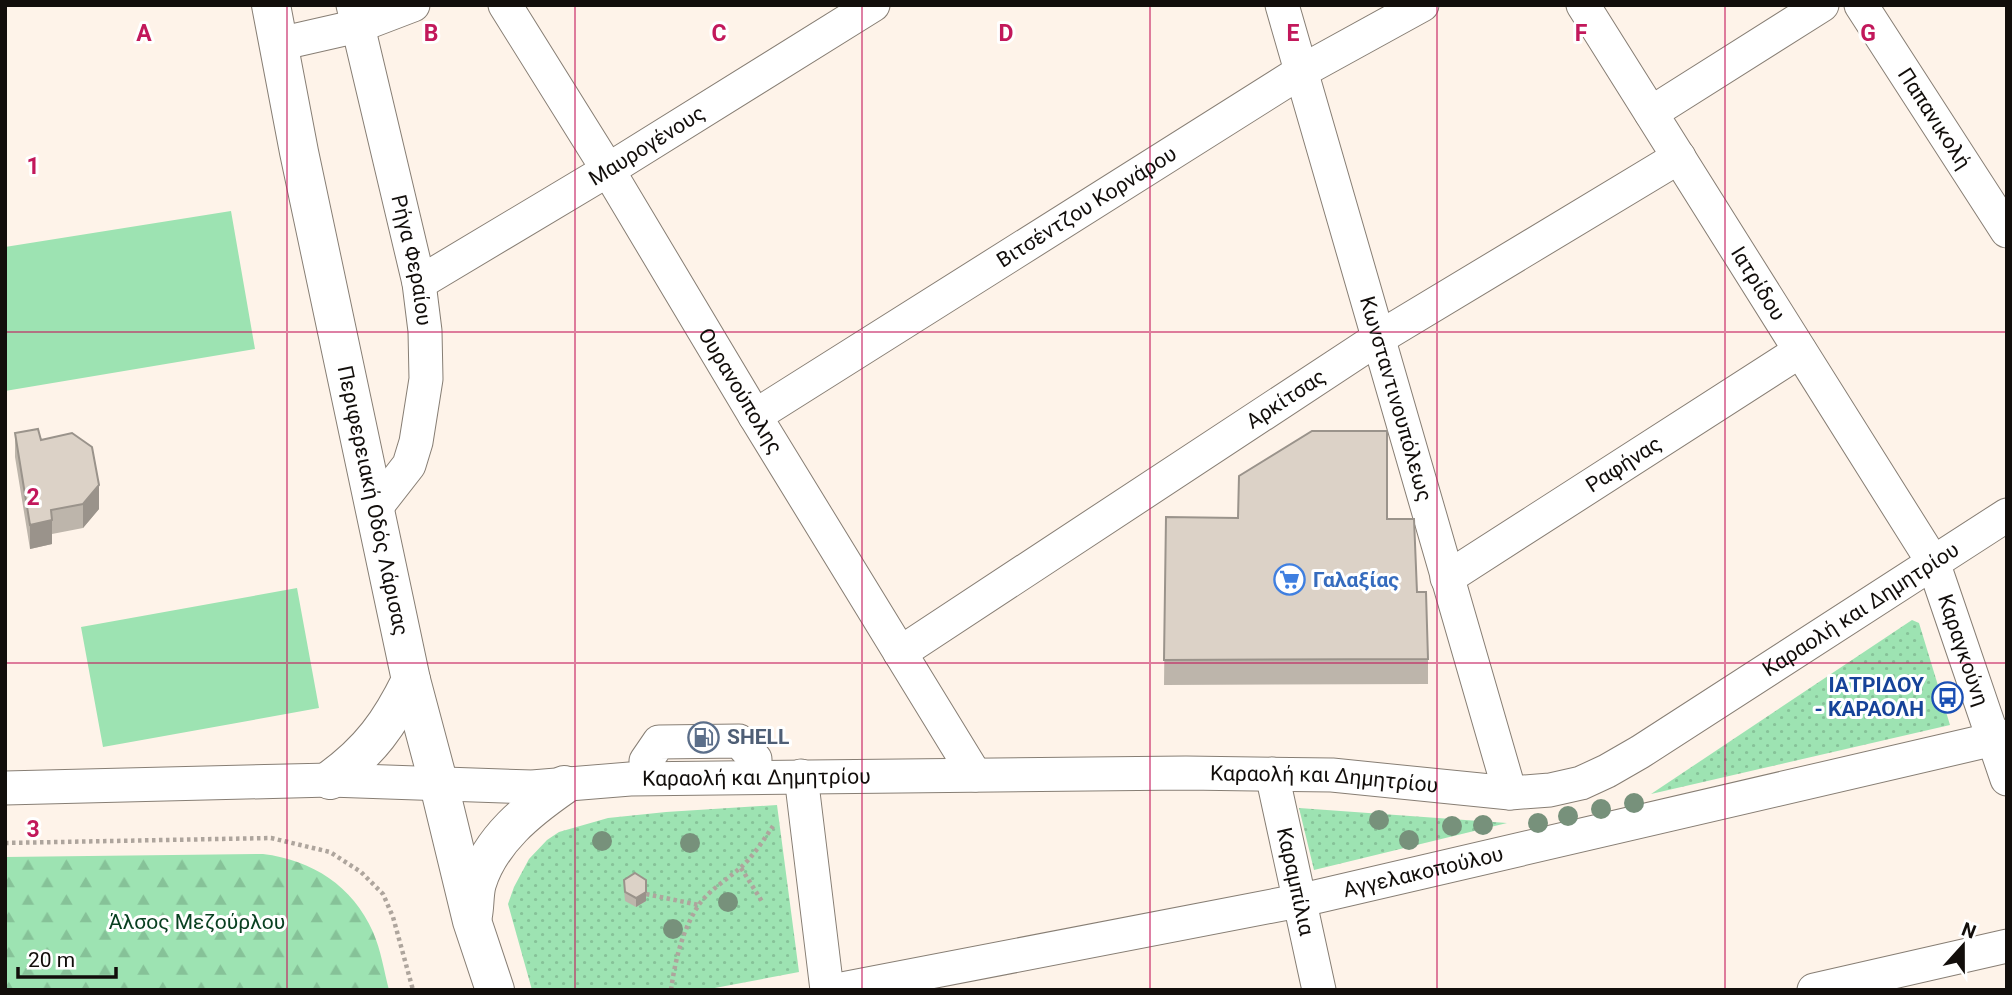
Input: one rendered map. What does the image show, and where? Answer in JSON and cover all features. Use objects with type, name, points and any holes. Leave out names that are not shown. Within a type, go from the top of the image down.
[{"type":"highway","name":"Περιφερειακή Οδός Λάρισας","points":[[271,5],[411,680],[472,921],[495,990]]},
{"type":"highway","points":[[330,780],[375,740],[394,713],[411,680]]},
{"type":"highway","points":[[472,921],[477,883],[497,844],[526,812],[564,785]]},
{"type":"street","points":[[279,44],[356,16],[413,5]]},
{"type":"street","name":"Ουρανούπολης","points":[[505,5],[975,775]]},
{"type":"street","name":"Μαυρογένους","points":[[419,283],[608,170],[873,5]]},
{"type":"street","name":"Κωνσταντινουπόλεως","points":[[1282,5],[1510,793]]},
{"type":"street","name":"Βιτσέντζου Κορνάρου","points":[[755,416],[1301,71],[1422,5]]},
{"type":"street","name":"Ιατρίδου","points":[[1583,5],[1933,562]]},
{"type":"street","points":[[1651,113],[1822,5]]},
{"type":"street","name":"Παπανικολή","points":[[1861,5],[2007,231]]},
{"type":"street","name":"Ρήγα Φεραίου","points":[[356,16],[419,283],[425,331],[426,379],[419,429],[409,464],[374,510]]},
{"type":"street","name":"Αρκίτσας","points":[[900,653],[1377,339],[1679,157]]},
{"type":"street","name":"Ραφήνας","points":[[1447,578],[1800,351]]},
{"type":"street","name":"Καραολή και Δημητρίου","points":[[5,788],[330,780],[532,787],[630,779],[1272,774],[1332,775],[1510,793],[1550,790],[1581,783],[1640,752],[2007,515]]},
{"type":"street","name":"Καραγκούνη","points":[[1933,562],[2000,738],[2007,779]]},
{"type":"street","name":"Αγγελακοπούλου","points":[[837,990],[1298,901],[2000,738]]},
{"type":"street","points":[[646,761],[659,742],[739,741],[755,759]]},
{"type":"street","name":"Καραμπίλια","points":[[1272,774],[1319,990]]},
{"type":"street","points":[[801,776],[827,990]]},
{"type":"street","points":[[1814,990],[2007,946]]},
{"type":"path","points":[[671,990],[683,937],[699,905],[741,867],[765,838],[778,816],[805,814]]},
{"type":"path","points":[[5,843],[271,838],[330,852],[361,872],[383,894],[393,917],[413,990]]},
{"type":"path","points":[[741,867],[763,903]]},
{"type":"path","points":[[646,894],[699,905]]},
{"type":"green space","points":[[231,211],[255,349],[5,391],[5,247]]},
{"type":"green space","points":[[297,588],[319,708],[103,747],[81,627]]},
{"type":"green space","points":[[1912,620],[1919,623],[1950,725],[1651,794]]},
{"type":"green space","points":[[777,805],[799,972],[704,990],[532,990],[508,904],[529,859],[547,840],[559,832],[608,818]]},
{"type":"green space","points":[[1299,808],[1507,823],[1314,870]]},
{"type":"green space","name":"Άλσος Μεζούρλου","points":[[263,854],[298,862],[314,869],[329,878],[354,901],[376,939],[389,990],[5,990],[5,857]]},
{"type":"building","points":[[38,429],[41,440],[72,433],[92,447],[99,485],[83,504],[51,510],[52,520],[30,525],[15,433]]},
{"type":"building","name":"Γαλαξίας","points":[[1312,431],[1387,431],[1387,519],[1414,519],[1417,592],[1426,592],[1428,659],[1164,660],[1166,517],[1238,518],[1239,476]]},
{"type":"building","points":[[635,873],[646,880],[646,892],[636,898],[625,892],[624,880]]},
{"type":"place","name":"Γαλαξίας","points":[[1290,580]]},
{"type":"place","name":"ΙΑΤΡΙΔΟΥ - ΚΑΡΑΟΛΗ","points":[[1947,697]]},
{"type":"place","name":"SHELL","points":[[704,737]]}]
